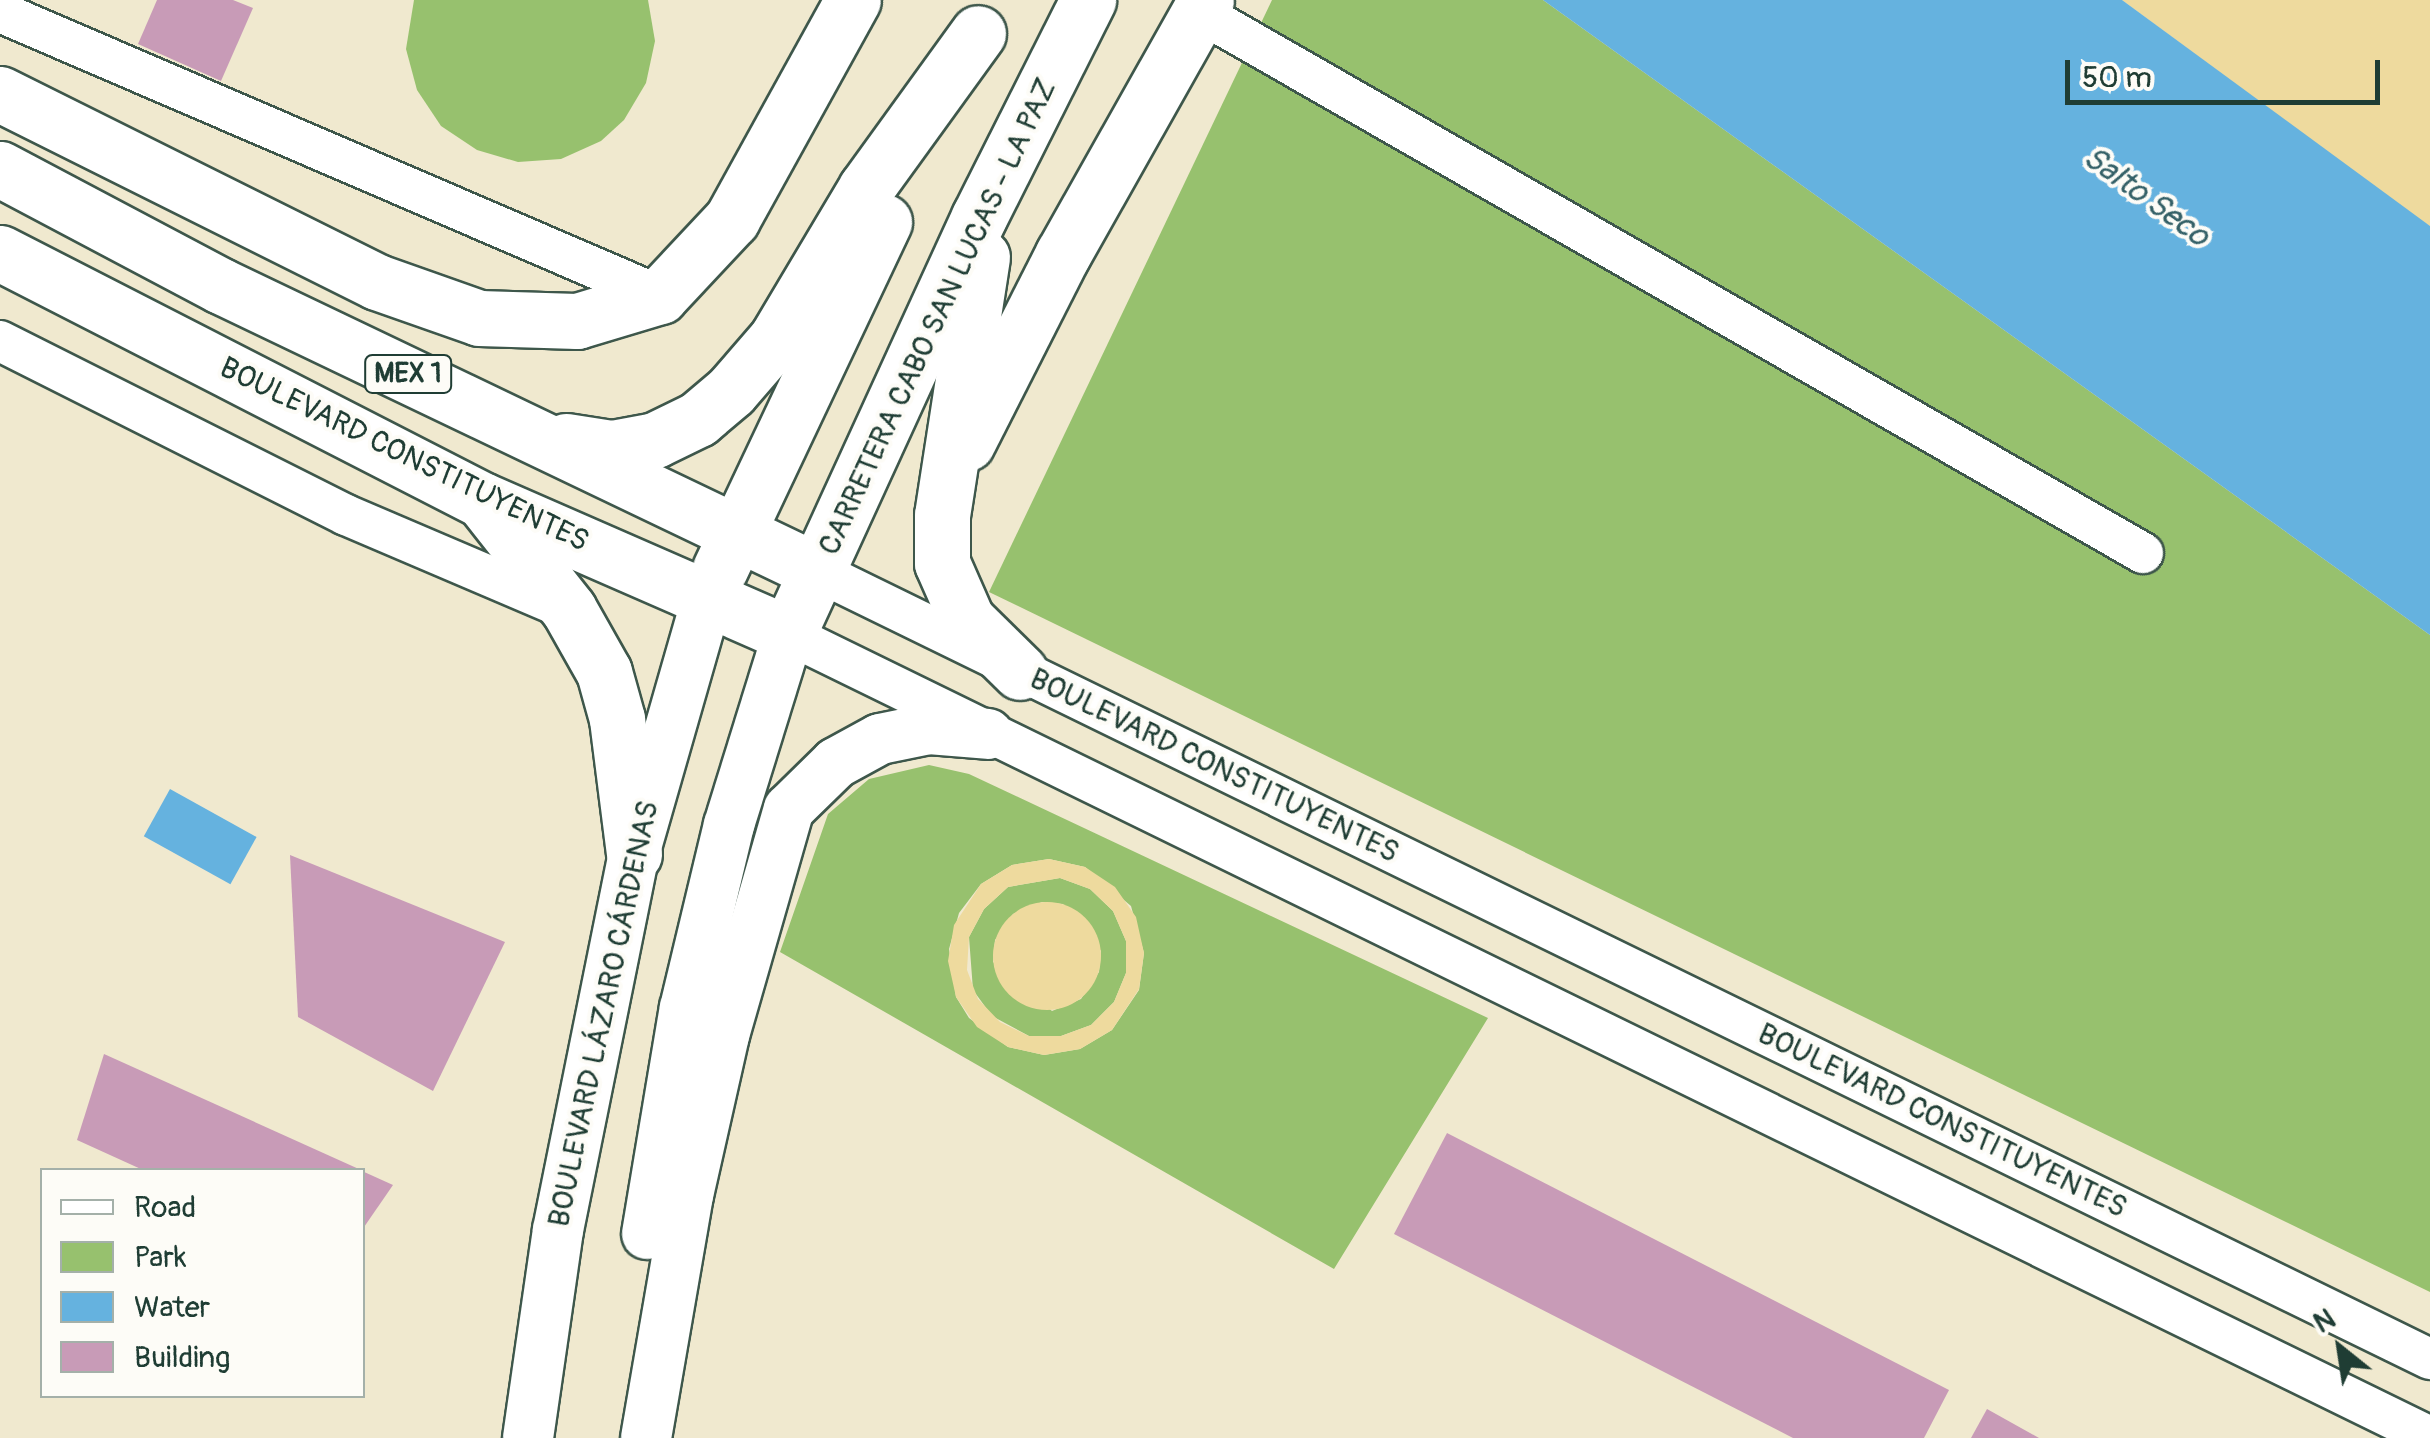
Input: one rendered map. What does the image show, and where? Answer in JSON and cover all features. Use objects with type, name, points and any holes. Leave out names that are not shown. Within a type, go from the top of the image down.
[{"type":"highway","points":[[0,94],[376,282],[479,318],[577,321],[660,296],[732,218],[854,0]]},
{"type":"highway","name":"CARRETERA CABO SAN LUCAS - LA PAZ","points":[[788,634],[1088,0]]},
{"type":"highway","points":[[946,491],[1062,254],[1202,6]]},
{"type":"highway","name":"MEX 1","points":[[521,426],[570,442],[633,446],[698,419],[722,399],[776,339],[866,188],[986,17]]},
{"type":"highway","name":"MEX 1","points":[[708,596],[986,17]]},
{"type":"highway","points":[[1020,672],[956,604],[942,562],[946,491],[985,245],[1032,112]]},
{"type":"highway","name":"BOULEVARD CONSTITUYENTES","points":[[0,169],[221,286],[521,426],[735,536],[819,572]]},
{"type":"highway","name":"BOULEVARD CONSTITUYENTES","points":[[0,253],[482,500],[788,634]]},
{"type":"highway","points":[[482,500],[569,610],[604,672],[617,720],[634,854]]},
{"type":"main road","name":"BOULEVARD LÁZARO CÁRDENAS","points":[[528,1438],[558,1230],[634,854],[708,596]]},
{"type":"main road","points":[[625,1438],[648,1224],[684,1008],[729,826],[788,634]]},
{"type":"main road","points":[[646,1438],[704,1124],[789,809],[836,763],[880,739],[929,728],[988,734]]},
{"type":"street","points":[[1202,6],[2143,553]]},
{"type":"street","points":[[0,12],[660,296]]},
{"type":"street","points":[[0,341],[346,515],[569,610]]},
{"type":"street","name":"BOULEVARD CONSTITUYENTES","points":[[819,572],[2430,1359]]},
{"type":"street","name":"BOULEVARD CONSTITUYENTES","points":[[788,634],[2430,1438]]},
{"type":"green space","points":[[414,0],[648,0],[655,41],[646,83],[624,120],[601,141],[561,159],[518,162],[477,150],[441,126],[417,90],[406,49]]},
{"type":"green space","points":[[1272,0],[1543,0],[2430,635],[2430,1292],[989,592]]},
{"type":"green space","points":[[929,765],[969,774],[1488,1018],[1334,1269],[780,952],[828,814],[869,779]],"holes":[[[1049,859],[1085,867],[1131,906],[1144,953],[1139,990],[1112,1030],[1080,1049],[1044,1055],[1008,1047],[969,1018],[956,997],[949,949],[959,913],[981,884],[1012,865]]]},
{"type":"green space","points":[[1060,878],[1090,889],[1113,911],[1126,941],[1126,973],[1114,1002],[1091,1025],[1061,1036],[1029,1036],[992,1016],[973,990],[969,937],[984,909],[1008,887]],"holes":[[[1042,902],[1063,904],[1101,951],[1099,972],[1081,999],[1052,1011],[993,962],[995,940],[1013,914]]]},
{"type":"sand","points":[[2122,0],[2430,0],[2430,226],[2417,218]]},
{"type":"sand","points":[[1049,859],[1085,867],[1115,887],[1136,917],[1144,953],[1139,989],[1112,1030],[1080,1049],[1044,1055],[1008,1047],[977,1027],[956,997],[948,961],[954,925],[981,884],[1012,865]],"holes":[[[1060,878],[1090,889],[1113,911],[1126,941],[1126,973],[1114,1002],[1091,1025],[1061,1036],[1029,1036],[1000,1022],[978,999],[967,970],[969,937],[984,909],[1008,887]]]},
{"type":"sand","points":[[1047,902],[1068,906],[1085,918],[1097,935],[1101,956],[1097,977],[1085,994],[1068,1006],[1047,1010],[1026,1006],[1009,994],[997,977],[993,956],[997,935],[1009,918],[1026,906]]},
{"type":"water","name":"Salto Seco","points":[[1543,0],[2122,0],[2430,226],[2430,635]]},
{"type":"water","points":[[170,789],[257,837],[230,884],[144,836]]},
{"type":"building","points":[[157,0],[233,0],[253,8],[221,81],[138,44]]},
{"type":"building","points":[[290,855],[505,942],[433,1091],[298,1017]]},
{"type":"building","points":[[104,1054],[357,1168],[139,1168],[77,1140]]},
{"type":"building","points":[[1447,1133],[1949,1390],[1924,1438],[1793,1438],[1394,1234]]},
{"type":"building","points":[[365,1172],[393,1185],[365,1226]]},
{"type":"building","points":[[1987,1409],[2039,1438],[1971,1438]]}]
